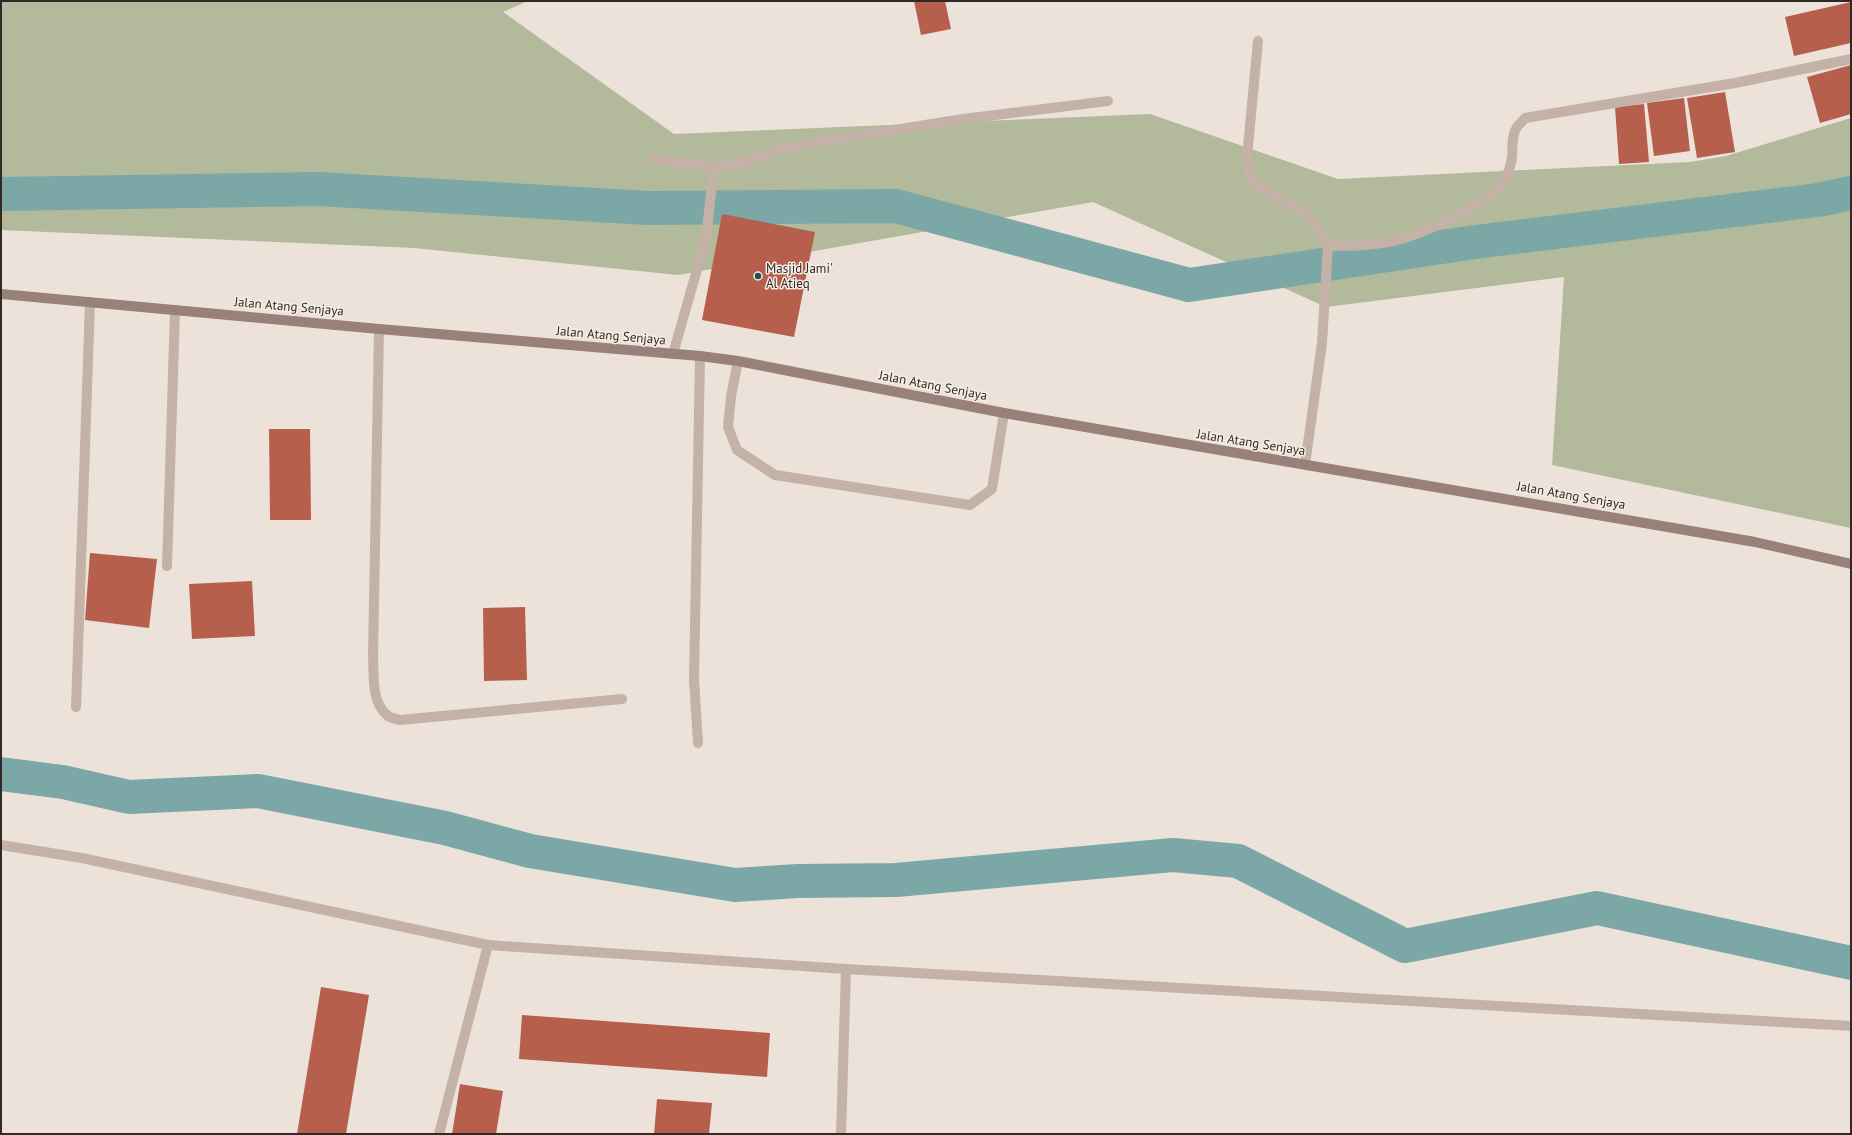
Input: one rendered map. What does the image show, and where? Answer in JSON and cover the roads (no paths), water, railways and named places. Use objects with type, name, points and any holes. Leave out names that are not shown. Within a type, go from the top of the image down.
[{"type":"main road","name":"Jalan Atang Senjaya","points":[[1,294],[379,329],[700,356],[738,361],[1004,413],[1755,542],[1851,564]]},
{"type":"street","points":[[1258,41],[1247,157],[1251,180],[1254,184],[1308,215],[1327,251],[1322,343],[1305,465]]},
{"type":"street","points":[[1327,251],[1395,241],[1441,223],[1489,196],[1501,185],[1509,172],[1512,156],[1512,142],[1517,127],[1525,118],[1735,83],[1851,59]]},
{"type":"street","points":[[652,159],[714,166],[740,164],[778,150],[825,141],[963,119],[1108,101]]},
{"type":"street","points":[[673,354],[706,238],[714,166]]},
{"type":"street","points":[[76,707],[90,302]]},
{"type":"street","points":[[167,566],[175,310]]},
{"type":"street","points":[[379,329],[373,656],[374,685],[380,705],[388,716],[400,720],[622,699]]},
{"type":"street","points":[[698,743],[694,680],[700,356]]},
{"type":"street","points":[[738,361],[731,396],[728,427],[737,450],[775,475],[970,504],[992,489],[1004,413]]},
{"type":"street","points":[[1,846],[82,858],[488,945],[846,969],[1851,1026]]},
{"type":"street","points":[[439,1134],[488,945]]},
{"type":"street","points":[[840,1134],[846,969]]},
{"type":"waterway","points":[[1,194],[318,189],[649,208],[896,206],[1189,285],[1475,242],[1818,200],[1851,193]]},
{"type":"waterway","points":[[1,774],[63,782],[129,797],[258,791],[445,828],[530,851],[735,885],[798,881],[896,880],[1173,855],[1238,861],[1405,946],[1597,908],[1851,963]]},
{"type":"place","name":"Masjid Jami' Al Atieq","points":[[758,276]]}]
